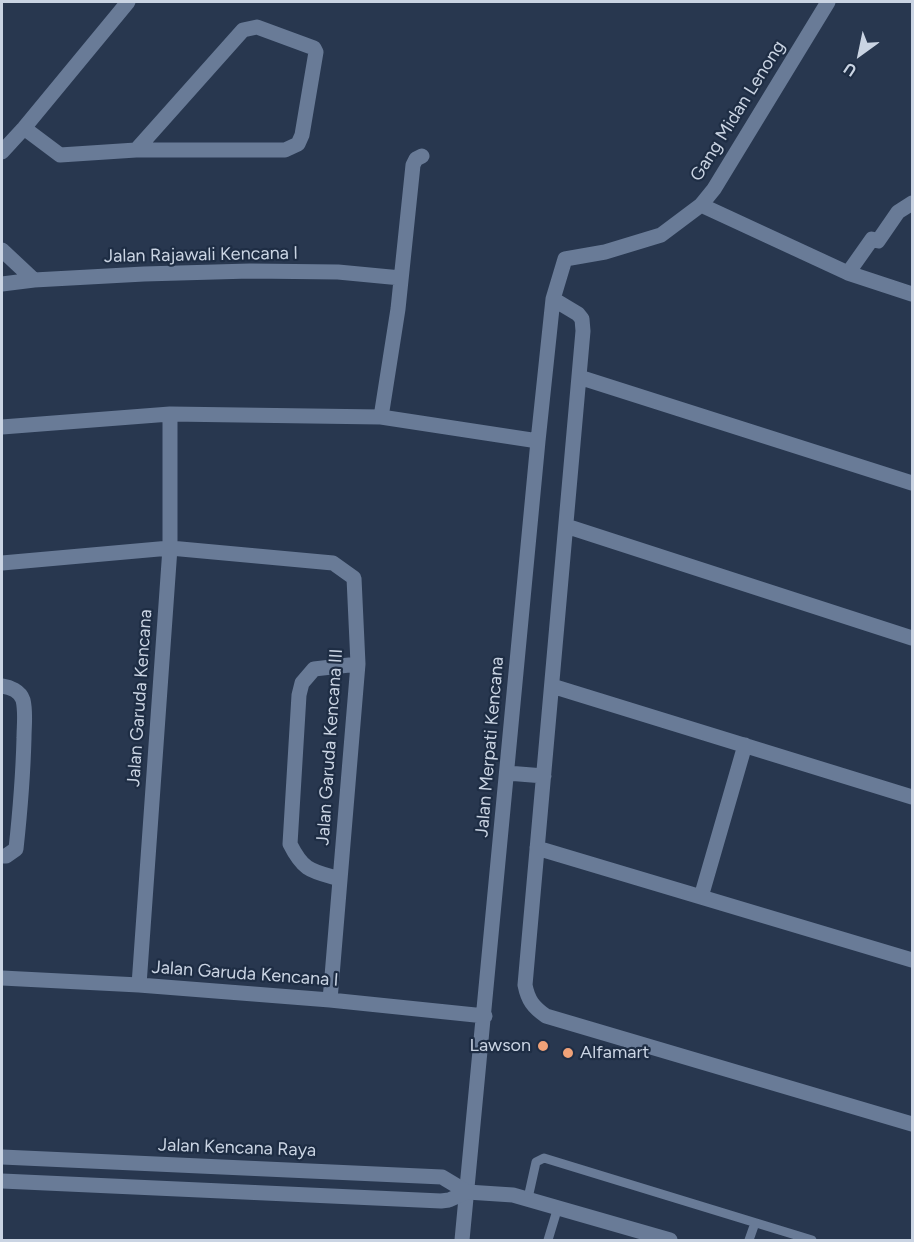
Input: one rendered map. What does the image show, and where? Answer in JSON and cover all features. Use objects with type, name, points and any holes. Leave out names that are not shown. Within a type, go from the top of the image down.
[{"type":"street","points":[[2,152],[128,2]]},
{"type":"street","name":"Gang Midan Lenong","points":[[565,259],[605,252],[661,235],[701,205],[714,189],[828,2]]},
{"type":"street","points":[[24,128],[60,154],[136,150],[285,150],[298,144],[302,135],[316,52],[314,48],[257,27],[243,30],[136,150]]},
{"type":"street","points":[[381,417],[401,278],[413,165],[416,159],[422,156]]},
{"type":"street","points":[[848,273],[872,238],[878,241],[898,212],[912,203]]},
{"type":"street","points":[[701,205],[848,273],[912,294]]},
{"type":"street","points":[[2,250],[34,280]]},
{"type":"street","name":"Jalan Merpati Kencana","points":[[462,1240],[538,441],[553,299],[565,259]]},
{"type":"street","name":"Jalan Rajawali Kencana I","points":[[2,284],[34,280],[250,271],[338,272],[401,278]]},
{"type":"street","points":[[553,299],[578,314],[582,319],[579,377],[525,985],[528,998],[535,1009],[546,1016],[912,1124]]},
{"type":"street","points":[[579,377],[912,483]]},
{"type":"street","points":[[2,427],[170,414],[381,417],[538,441]]},
{"type":"street","name":"Jalan Garuda Kencana","points":[[140,985],[170,548],[170,414]]},
{"type":"street","points":[[566,526],[912,638]]},
{"type":"street","points":[[2,563],[170,548]]},
{"type":"street","name":"Jalan Garuda Kencana III","points":[[170,548],[333,563],[354,578],[358,664],[330,1000]]},
{"type":"street","points":[[340,879],[308,870],[298,860],[290,844],[299,695],[302,683],[314,669],[358,664]]},
{"type":"street","points":[[2,686],[17,691],[23,699],[24,716],[23,794],[16,849],[2,856]]},
{"type":"street","points":[[552,686],[912,797]]},
{"type":"street","points":[[701,897],[745,745]]},
{"type":"street","points":[[507,773],[544,776]]},
{"type":"street","points":[[537,848],[912,960]]},
{"type":"street","name":"Jalan Garuda Kencana I","points":[[2,978],[140,985],[330,1000],[484,1016]]},
{"type":"street","name":"Jalan Kencana Raya","points":[[2,1157],[442,1177],[467,1192]]},
{"type":"street","name":"Jalan Kencana Raya","points":[[2,1181],[441,1201],[467,1192],[502,1194],[528,1198],[670,1240]]},
{"type":"lane","points":[[528,1198],[536,1162],[544,1158],[812,1240]]},
{"type":"lane","points":[[548,1240],[558,1208]]},
{"type":"lane","points":[[749,1240],[755,1223]]},
{"type":"place","name":"Lawson","points":[[543,1046]]},
{"type":"place","name":"Alfamart","points":[[568,1053]]}]
